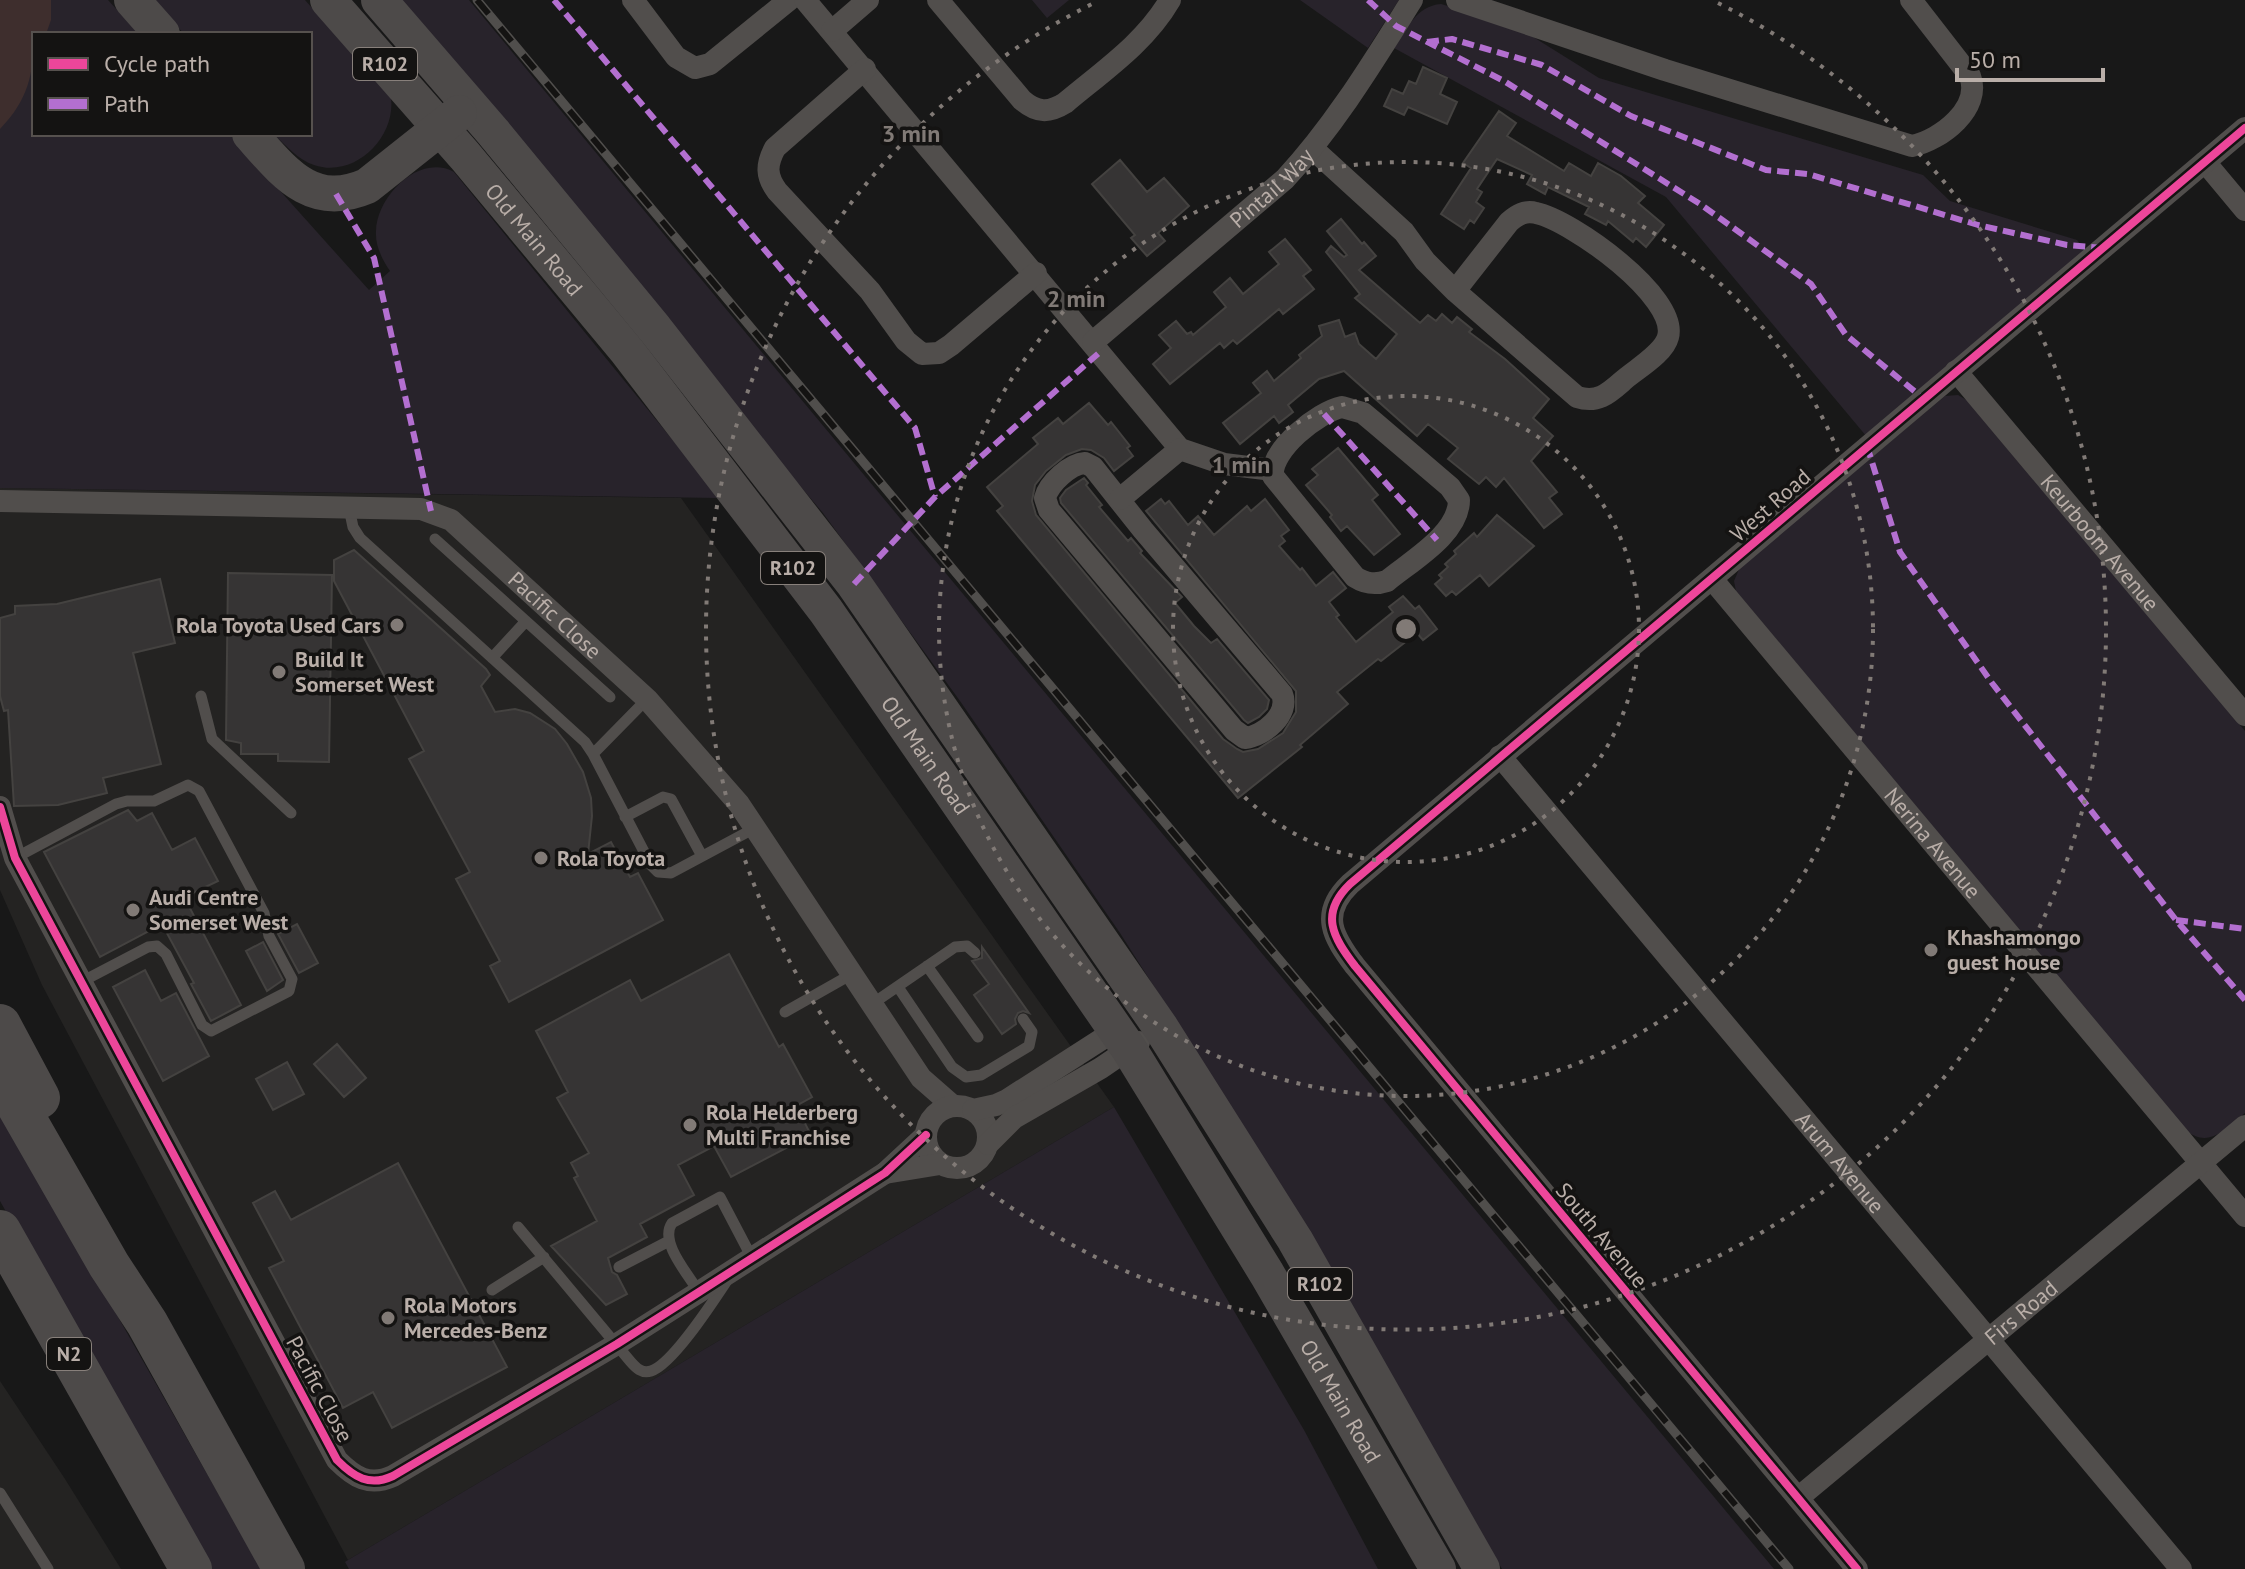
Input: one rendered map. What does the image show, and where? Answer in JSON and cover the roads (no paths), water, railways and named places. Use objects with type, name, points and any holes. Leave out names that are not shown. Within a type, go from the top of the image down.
[{"type":"highway","points":[[0,1025],[116,1242],[129,1269],[147,1323]]},
{"type":"highway","points":[[0,1075],[109,1265],[147,1323],[284,1569]]},
{"type":"highway","name":"N2","points":[[0,1231],[191,1569]]},
{"type":"highway","points":[[0,1274],[139,1477]]},
{"type":"main road","points":[[132,0],[160,32]]},
{"type":"main road","name":"Old Main Road","points":[[328,0],[441,128],[627,351],[826,611],[1295,1240],[1482,1569]]},
{"type":"main road","name":"Old Main Road","points":[[379,0],[655,329],[854,584],[1136,1025],[1267,1274],[1438,1569]]},
{"type":"main road","points":[[252,136],[294,180],[305,187],[336,194],[353,192],[367,186],[470,105]]},
{"type":"street","points":[[633,0],[676,57],[695,68],[710,64],[789,0]]},
{"type":"street","points":[[805,0],[1180,449],[1224,464],[1273,470]]},
{"type":"street","points":[[832,31],[868,0]]},
{"type":"street","points":[[938,0],[1022,100],[1043,111],[1051,111],[1065,103],[1144,37],[1170,0]]},
{"type":"street","name":"Pintail Way","points":[[1093,342],[1285,179],[1313,149],[1352,96],[1412,0]]},
{"type":"street","points":[[1457,0],[1665,70],[1912,146],[1923,144],[1945,131],[1968,106],[1974,87],[1970,76],[1911,0]]},
{"type":"street","points":[[865,69],[775,148],[768,173],[777,191],[870,291],[906,341],[922,354],[939,353],[951,345],[1036,273]]},
{"type":"street","name":"West Road","points":[[1332,917],[1339,895],[1350,884],[2245,128]]},
{"type":"street","points":[[1313,149],[1404,232],[1425,261],[1455,291],[1568,390],[1585,399],[1605,396],[1644,364],[1668,339],[1670,326],[1667,315],[1647,288],[1628,270],[1564,225],[1535,212],[1520,214],[1509,222],[1455,291]]},
{"type":"street","points":[[2205,162],[2245,210]]},
{"type":"street","name":"Keurboom Avenue","points":[[1956,371],[2245,715]]},
{"type":"street","points":[[1342,407],[1353,409],[1375,423],[1450,487],[1459,500],[1459,509],[1453,525],[1445,534],[1387,581],[1370,583],[1361,581],[1349,571],[1276,482],[1273,470],[1275,459],[1286,445],[1324,414],[1342,407]]},
{"type":"street","points":[[1120,499],[1180,449]]},
{"type":"street","points":[[1081,463],[1093,467],[1120,499],[1282,694],[1285,704],[1283,712],[1260,733],[1245,738],[1234,730],[1049,510],[1045,498],[1050,486],[1081,463]]},
{"type":"street","name":"Pacific Close","points":[[0,501],[421,509],[451,520],[647,699],[739,804],[921,1078]]},
{"type":"street","name":"Nerina Avenue","points":[[1712,579],[2245,1216]]},
{"type":"street","name":"Arum Avenue","points":[[1500,756],[2181,1569]]},
{"type":"street","name":"Pacific Close","points":[[0,807],[15,858],[337,1460],[349,1472],[371,1481],[383,1481],[393,1476],[617,1344],[885,1173]]},
{"type":"street","name":"South Avenue","points":[[1332,917],[1336,942],[1355,966],[1857,1569]]},
{"type":"street","points":[[885,1173],[939,1112],[996,1105],[1136,1025]]},
{"type":"street","points":[[921,1078],[929,1151],[940,1164],[950,1168],[967,1167],[981,1158],[988,1144],[1014,1118],[1136,1025]]},
{"type":"street","points":[[921,1078],[987,1127],[988,1144]]},
{"type":"street","name":"Firs Road","points":[[1798,1498],[2245,1126]]},
{"type":"street","points":[[885,1173],[940,1164]]},
{"type":"lane","points":[[349,508],[353,527],[360,538],[585,742],[651,865],[658,872],[671,873],[755,828]]},
{"type":"lane","points":[[435,539],[610,697]]},
{"type":"lane","points":[[492,658],[526,621]]},
{"type":"lane","points":[[201,696],[212,739],[291,813]]},
{"type":"lane","points":[[593,754],[647,699]]},
{"type":"lane","points":[[15,858],[116,804],[154,801],[184,786],[196,788],[264,913],[269,936],[292,979],[289,991],[214,1030],[202,1025],[166,954],[157,946],[148,947],[81,982]]},
{"type":"lane","points":[[625,817],[663,797],[671,799],[702,856]]},
{"type":"lane","points":[[872,1004],[959,945],[967,946],[975,953]]},
{"type":"lane","points":[[927,966],[978,1037]]},
{"type":"lane","points":[[785,1012],[852,974]]},
{"type":"lane","points":[[898,987],[952,1067],[966,1077],[981,1075],[1029,1046],[1032,1032],[1023,1019]]},
{"type":"lane","points":[[518,1227],[639,1370],[649,1372],[656,1369],[702,1318],[743,1263],[720,1197],[672,1223],[667,1230],[669,1241],[699,1292]]},
{"type":"lane","points":[[619,1267],[669,1241]]},
{"type":"lane","points":[[492,1290],[544,1257]]},
{"type":"lane","points":[[0,1493],[48,1569]]},
{"type":"railway","points":[[477,0],[1789,1569]]},
{"type":"place","name":"Rola Toyota Used Cars","points":[[397,625]]},
{"type":"place","name":"Build It Somerset West","points":[[279,672]]},
{"type":"place","name":"Rola Toyota","points":[[541,858]]},
{"type":"place","name":"Audi Centre Somerset West","points":[[133,910]]},
{"type":"place","name":"Khashamongo guest house","points":[[1931,950]]},
{"type":"place","name":"Rola Helderberg Multi Franchise","points":[[690,1125]]},
{"type":"place","name":"Rola Motors Mercedes-Benz","points":[[388,1318]]}]
